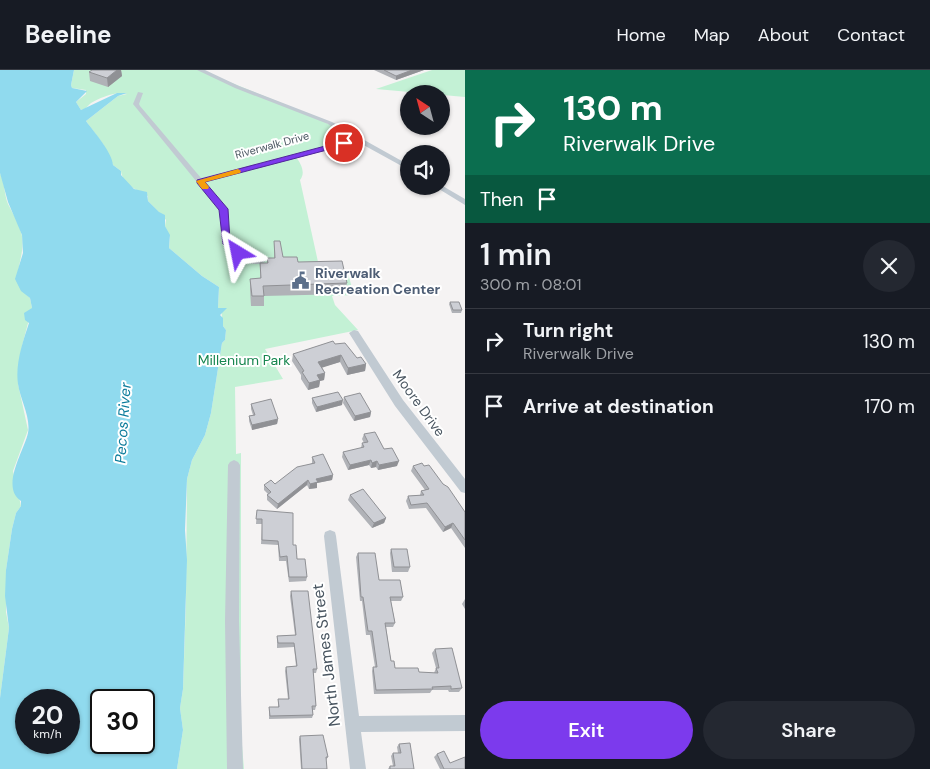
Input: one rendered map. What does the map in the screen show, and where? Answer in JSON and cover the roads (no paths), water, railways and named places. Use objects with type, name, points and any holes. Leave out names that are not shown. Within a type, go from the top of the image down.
[{"type":"street","points":[[200,70],[237,87],[324,120],[400,163]]},
{"type":"street","points":[[140,93],[136,104],[138,107],[223,209],[226,242],[247,260],[263,260]]},
{"type":"street","name":"Riverwalk Drive","points":[[198,179],[357,137]]},
{"type":"street","points":[[450,194],[465,203]]},
{"type":"street","name":"Moore Drive","points":[[354,333],[399,403],[465,488]]},
{"type":"street","points":[[234,465],[232,621],[235,769]]},
{"type":"street","name":"North James Street","points":[[330,536],[358,769]]},
{"type":"street","points":[[352,724],[465,723]]},
{"type":"water","name":"Pecos River","points":[[0,70],[74,70],[72,88],[87,91],[76,102],[81,110],[117,93],[127,93],[118,96],[86,121],[106,148],[113,165],[121,171],[121,175],[134,189],[147,192],[148,201],[165,215],[165,226],[170,235],[169,248],[202,276],[219,287],[218,308],[227,308],[220,315],[223,318],[223,326],[226,330],[225,340],[222,343],[211,413],[205,435],[192,460],[187,479],[185,530],[187,560],[183,689],[180,708],[183,730],[177,769],[0,769],[0,698],[9,628],[5,596],[6,570],[12,529],[16,513],[21,506],[21,501],[15,495],[13,478],[29,427],[17,376],[20,353],[29,323],[25,320],[24,313],[32,308],[30,298],[21,291],[15,279],[23,253],[22,235],[8,202],[0,173]]},
{"type":"place","name":"Riverwalk Recreation Center","points":[[301,281]]},
{"type":"park label","name":"Millenium Park","points":[[244,360]]}]
